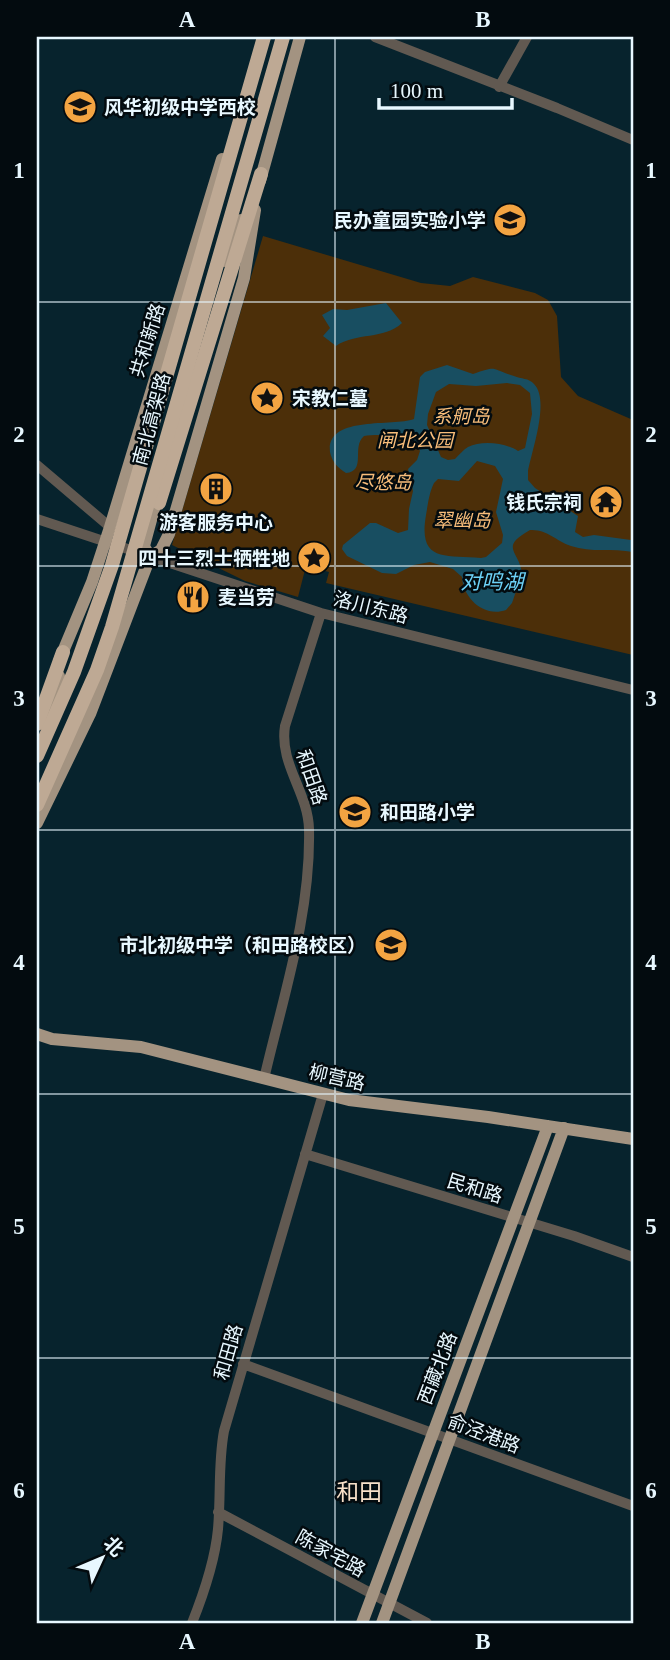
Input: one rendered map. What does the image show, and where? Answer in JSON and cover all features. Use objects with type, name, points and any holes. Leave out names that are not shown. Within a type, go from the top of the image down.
[{"type":"highway","name":"南北高架路","points":[[37,756],[74,672],[112,565],[264,37]]},
{"type":"highway","name":"南北高架路","points":[[37,805],[97,670],[128,576],[180,386],[243,178],[282,37]]},
{"type":"highway","points":[[128,576],[159,503],[261,174]]},
{"type":"highway","points":[[37,718],[63,652]]},
{"type":"main road","name":"共和新路","points":[[37,740],[55,696],[63,652],[92,582],[110,527],[258,37]]},
{"type":"main road","points":[[37,822],[90,713],[150,557],[161,550],[169,534],[244,278],[261,174],[300,37]]},
{"type":"main road","points":[[150,557],[144,546],[223,262],[261,174]]},
{"type":"main road","name":"柳营路","points":[[37,1034],[52,1039],[141,1047],[376,1105],[468,1114],[633,1139]]},
{"type":"main road","name":"西藏北路","points":[[362,1623],[548,1126]]},
{"type":"main road","name":"西藏北路","points":[[382,1623],[564,1128]]},
{"type":"street","points":[[375,37],[633,140]]},
{"type":"street","points":[[499,87],[527,37]]},
{"type":"street","points":[[37,465],[110,527]]},
{"type":"street","name":"洛川东路","points":[[37,519],[321,613],[633,690]]},
{"type":"street","name":"和田路","points":[[264,1079],[302,917],[309,839],[304,801],[287,764],[283,738],[321,613]]},
{"type":"street","name":"和田路","points":[[192,1623],[213,1558],[222,1442],[323,1094]]},
{"type":"street","name":"民和路","points":[[305,1154],[583,1239],[633,1257]]},
{"type":"street","name":"俞泾港路","points":[[243,1364],[633,1506]]},
{"type":"street","name":"陈家宅路","points":[[218,1512],[427,1623]]},
{"type":"green space","name":"闸北公园","points":[[263,236],[421,283],[450,286],[473,277],[535,293],[548,300],[557,316],[561,377],[578,396],[633,420],[633,655],[326,583],[329,572],[306,566],[298,597],[245,581],[172,545]]},
{"type":"water","points":[[386,303],[402,323],[395,328],[336,346],[323,336],[330,328],[322,315],[333,309],[347,310]]},
{"type":"water","name":"对鸣湖","points":[[447,365],[473,374],[494,369],[532,382],[538,391],[540,413],[528,480],[535,488],[578,516],[575,532],[583,537],[594,535],[631,540],[633,513],[633,552],[579,548],[541,531],[530,530],[520,536],[513,546],[522,574],[512,603],[506,610],[498,612],[483,609],[476,604],[466,592],[462,577],[453,569],[430,562],[414,565],[396,574],[382,573],[347,556],[342,549],[343,545],[370,523],[398,533],[408,530],[413,491],[408,469],[417,460],[420,451],[411,441],[403,438],[387,435],[364,436],[360,441],[356,468],[346,473],[332,459],[332,440],[338,432],[349,427],[414,419],[420,377],[425,372]],"holes":[[[507,383],[520,385],[530,393],[532,414],[525,448],[518,451],[501,444],[487,443],[468,447],[455,459],[441,457],[427,425],[436,392],[449,384],[476,386]],[[477,461],[495,466],[503,479],[496,512],[503,535],[502,543],[481,558],[437,553],[426,541],[425,530],[432,487],[438,479],[459,481]]]},
{"type":"place","name":"风华初级中学西校","points":[[80,107]]},
{"type":"place","name":"民办童园实验小学","points":[[510,220]]},
{"type":"place","name":"宋教仁墓","points":[[267,398]]},
{"type":"place","name":"游客服务中心","points":[[216,489]]},
{"type":"place","name":"钱氏宗祠","points":[[606,502]]},
{"type":"place","name":"四十三烈士牺牲地","points":[[314,558]]},
{"type":"place","name":"麦当劳","points":[[193,597]]},
{"type":"place","name":"和田路小学","points":[[355,812]]},
{"type":"place","name":"市北初级中学（和田路校区）","points":[[391,945]]},
{"type":"district","name":"和田","points":[[359,1492]]},
{"type":"park label","name":"系舸岛","points":[[461,416]]},
{"type":"park label","name":"尽悠岛","points":[[383,482]]},
{"type":"park label","name":"翠幽岛","points":[[462,520]]}]
